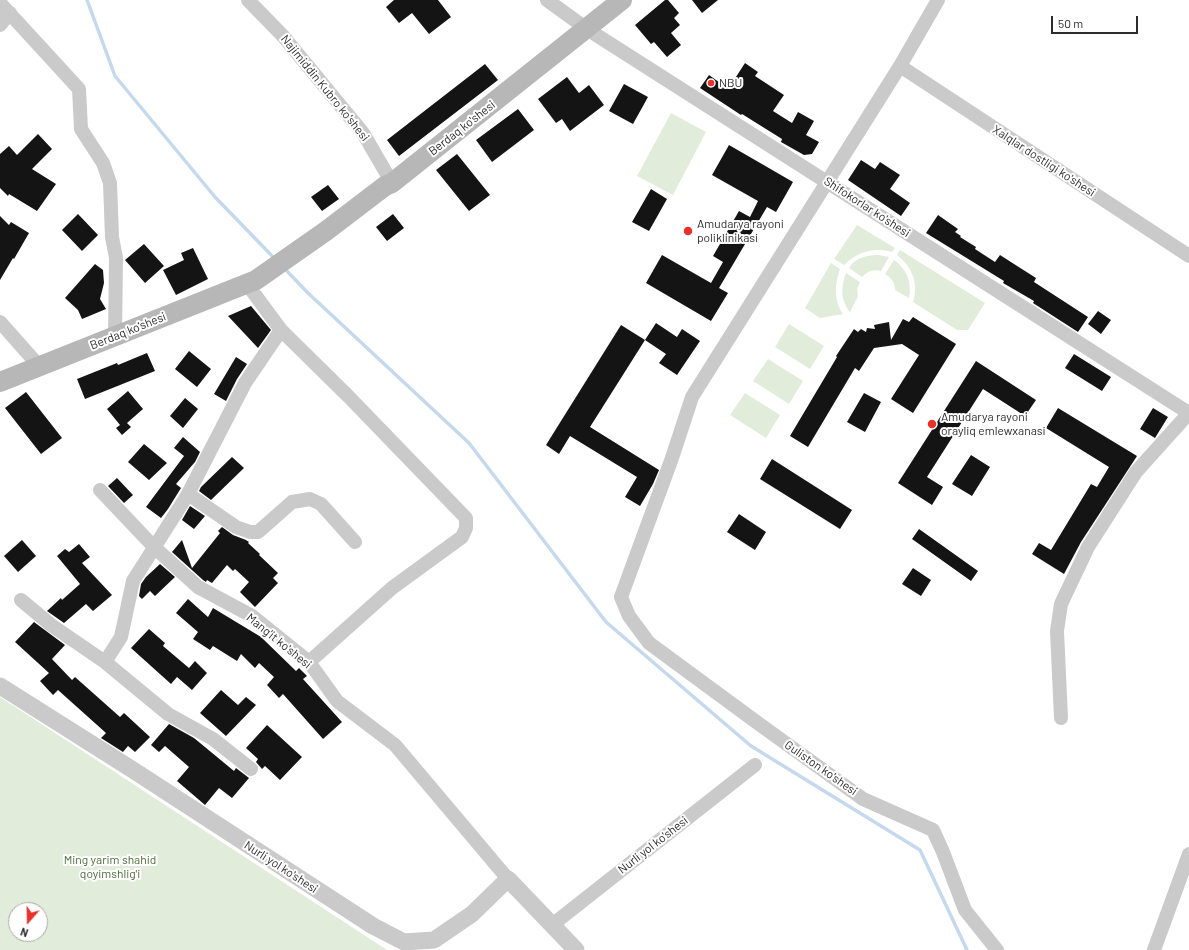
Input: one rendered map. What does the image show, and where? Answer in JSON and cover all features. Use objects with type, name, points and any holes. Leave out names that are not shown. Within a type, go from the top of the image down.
[{"type":"main road","name":"Berdaq ko'shesi","points":[[0,382],[251,282],[326,231],[385,186],[392,183],[622,0]]},
{"type":"street","name":"Najimiddin Kubro ko'shesi","points":[[248,0],[283,36],[363,133],[392,183]]},
{"type":"street","name":"Shifokorlar ko'shesi","points":[[547,0],[587,29],[1189,413]]},
{"type":"street","points":[[827,182],[900,66],[938,0]]},
{"type":"street","points":[[0,25],[4,5]]},
{"type":"street","points":[[4,5],[79,89],[81,129],[103,163],[110,183],[112,237],[116,258],[115,336]]},
{"type":"street","name":"Xalqlar dostligi ko'shesi","points":[[900,66],[1189,256]]},
{"type":"street","name":"Guliston ko'shesi","points":[[827,182],[692,397],[672,458],[621,597],[629,616],[649,643],[863,799],[933,830],[965,910],[997,950]]},
{"type":"street","points":[[251,282],[281,330],[349,396],[466,518],[466,528],[462,537],[392,588],[309,662]]},
{"type":"street","points":[[0,322],[39,366]]},
{"type":"street","points":[[105,662],[121,637],[132,581],[188,494],[245,383],[281,330]]},
{"type":"street","points":[[1061,718],[1057,631],[1061,604],[1088,547],[1136,472],[1189,413]]},
{"type":"street","name":"Mang'it ko'shesi","points":[[100,490],[154,547],[198,587],[252,616],[309,662],[337,701],[395,745],[508,879]]},
{"type":"street","points":[[188,494],[236,527],[250,532],[258,532],[292,502],[310,499],[321,504],[354,542]]},
{"type":"street","points":[[21,600],[51,624],[105,662],[168,714],[213,739],[251,769]]},
{"type":"street","name":"Nurli yol ko'shesi","points":[[0,686],[133,770],[373,926],[404,942],[434,940],[472,914],[508,879]]},
{"type":"street","name":"Nurli yol ko'shesi","points":[[552,925],[755,766]]},
{"type":"street","points":[[1154,950],[1189,854]]},
{"type":"street","points":[[508,879],[576,950]]},
{"type":"green space","points":[[671,113],[706,132],[673,195],[637,176]]},
{"type":"green space","points":[[857,225],[895,248],[892,252],[872,250],[860,254],[844,265],[834,259]]},
{"type":"green space","points":[[900,250],[985,303],[968,330],[957,330],[913,302],[915,295],[915,282],[907,264],[897,255]]},
{"type":"green space","points":[[878,255],[889,257],[881,271],[871,271],[862,277],[849,268],[858,259]]},
{"type":"green space","points":[[894,260],[908,277],[910,287],[909,298],[895,290],[892,280],[885,274]]},
{"type":"green space","points":[[831,263],[840,269],[837,281],[836,298],[843,314],[820,318],[805,308]]},
{"type":"green space","points":[[846,273],[860,282],[857,289],[858,296],[850,312],[844,303],[842,293]]},
{"type":"green space","points":[[789,324],[824,346],[810,369],[775,347]]},
{"type":"green space","points":[[768,359],[803,381],[789,404],[753,381]]},
{"type":"green space","points":[[745,393],[780,415],[766,438],[730,415]]},
{"type":"green space","name":"Ming yarim shahid qoyimshlig'i","points":[[0,697],[387,950],[0,950]]},
{"type":"building","points":[[394,0],[438,0],[451,17],[429,34],[412,13],[399,23],[386,7]]},
{"type":"building","points":[[665,0],[668,0],[679,13],[674,18],[680,25],[671,33],[681,45],[667,57],[654,42],[651,44],[635,25]]},
{"type":"building","points":[[692,0],[718,0],[702,13]]},
{"type":"building","points":[[745,63],[758,72],[755,76],[784,95],[773,111],[792,123],[798,112],[814,121],[806,135],[819,142],[812,154],[804,155],[781,142],[782,139],[742,114],[741,115],[700,88],[709,75],[723,85],[729,77],[734,80]]},
{"type":"building","points":[[485,64],[498,80],[399,156],[387,140]]},
{"type":"building","points":[[567,77],[579,93],[589,85],[604,105],[570,131],[562,119],[556,123],[538,99]]},
{"type":"building","points":[[624,84],[648,97],[633,124],[609,111]]},
{"type":"building","points":[[518,109],[534,130],[492,162],[476,140]]},
{"type":"building","points":[[38,134],[52,149],[32,169],[56,184],[37,211],[9,194],[8,196],[0,188],[0,154],[9,146],[17,155]]},
{"type":"building","points":[[729,145],[793,182],[776,212],[767,207],[719,288],[728,293],[711,321],[646,283],[662,255],[711,283],[723,262],[713,256],[739,211],[750,217],[758,201],[712,175]]},
{"type":"building","points":[[457,154],[490,195],[469,211],[436,170]]},
{"type":"building","points":[[861,160],[875,169],[880,162],[900,175],[890,189],[910,203],[901,216],[848,180]]},
{"type":"building","points":[[328,185],[339,199],[322,211],[311,197]]},
{"type":"building","points":[[651,189],[667,199],[649,231],[632,222]]},
{"type":"building","points":[[78,214],[98,235],[82,251],[62,230]]},
{"type":"building","points":[[393,214],[404,228],[387,241],[376,227]]},
{"type":"building","points":[[938,215],[958,229],[955,232],[976,247],[975,249],[995,262],[1000,255],[1036,278],[1034,282],[1088,317],[1078,332],[1033,303],[1034,301],[1003,283],[1004,281],[926,233]]},
{"type":"building","points":[[0,216],[9,225],[11,222],[29,233],[0,280]]},
{"type":"building","points":[[144,244],[164,266],[145,283],[125,260]]},
{"type":"building","points":[[193,248],[208,279],[176,295],[163,270],[184,260],[181,253]]},
{"type":"building","points":[[95,264],[103,270],[104,283],[100,299],[106,309],[82,319],[78,310],[65,298]]},
{"type":"building","points":[[251,306],[271,330],[258,348],[228,316]]},
{"type":"building","points":[[1098,311],[1111,320],[1101,334],[1088,324]]},
{"type":"building","points":[[913,317],[956,344],[913,413],[891,399],[919,355],[902,344],[874,348],[859,371],[855,368],[808,447],[790,436],[837,357],[836,356],[854,329],[858,332],[861,329],[866,332],[867,328],[875,329],[874,325],[889,322],[891,340],[903,319],[909,322]]},
{"type":"building","points":[[656,323],[677,337],[682,329],[700,341],[677,375],[659,363],[666,354],[645,340]]},
{"type":"building","points":[[621,325],[645,340],[590,427],[659,470],[653,484],[640,506],[625,497],[637,477],[570,436],[559,454],[546,445]]},
{"type":"building","points":[[189,351],[211,369],[197,387],[175,369]]},
{"type":"building","points":[[147,353],[155,371],[85,399],[77,379]]},
{"type":"building","points":[[1074,354],[1111,377],[1102,391],[1065,368]]},
{"type":"building","points":[[236,357],[247,364],[237,379],[226,401],[214,394]]},
{"type":"building","points":[[976,361],[1036,400],[1025,416],[983,389],[927,477],[943,487],[932,505],[898,483]]},
{"type":"building","points":[[128,391],[143,409],[127,423],[131,427],[122,435],[116,428],[120,425],[107,409]]},
{"type":"building","points":[[26,392],[62,438],[41,454],[5,408]]},
{"type":"building","points":[[864,393],[881,402],[865,432],[847,422]]},
{"type":"building","points":[[185,398],[198,409],[183,428],[170,416]]},
{"type":"building","points":[[1058,408],[1137,456],[1081,542],[1064,574],[1032,554],[1039,543],[1051,550],[1091,484],[1097,487],[1109,467],[1046,428]]},
{"type":"building","points":[[1153,408],[1168,417],[1155,438],[1140,429]]},
{"type":"building","points":[[183,437],[200,452],[195,462],[176,484],[181,488],[161,518],[146,507],[184,456],[174,448]]},
{"type":"building","points":[[144,444],[167,463],[149,480],[128,462]]},
{"type":"building","points":[[971,455],[990,467],[972,496],[952,484]]},
{"type":"building","points":[[232,457],[244,468],[211,500],[199,491],[201,487]]},
{"type":"building","points":[[772,459],[852,510],[840,529],[760,479]]},
{"type":"building","points":[[117,478],[133,495],[124,503],[108,486]]},
{"type":"building","points":[[190,506],[205,516],[194,529],[182,520]]},
{"type":"building","points":[[739,514],[766,532],[755,550],[727,532]]},
{"type":"building","points":[[222,527],[233,535],[249,542],[248,543],[260,554],[259,555],[278,573],[273,578],[278,583],[255,607],[240,592],[249,582],[235,569],[233,571],[227,565],[212,583],[207,580],[206,582],[172,552],[182,540],[192,568],[220,533],[218,531]]},
{"type":"building","points":[[919,529],[978,571],[971,581],[912,539]]},
{"type":"building","points":[[22,540],[36,556],[18,572],[4,556]]},
{"type":"building","points":[[79,544],[90,557],[82,563],[112,595],[93,611],[86,604],[64,623],[47,611],[80,584],[57,556],[65,549],[69,552]]},
{"type":"building","points":[[160,564],[175,577],[155,596],[150,591],[142,599],[139,596],[141,584]]},
{"type":"building","points":[[913,568],[931,580],[921,596],[902,584]]},
{"type":"building","points":[[188,599],[208,617],[213,608],[261,637],[296,671],[299,668],[307,676],[303,679],[342,722],[323,739],[283,694],[279,698],[267,685],[274,677],[259,663],[255,668],[241,654],[237,661],[213,646],[210,650],[193,639],[198,632],[176,613]]},
{"type":"building","points":[[34,622],[65,645],[52,659],[72,680],[75,677],[120,717],[124,713],[150,737],[135,752],[128,746],[123,752],[101,738],[106,733],[58,690],[53,695],[40,681],[49,673],[15,642]]},
{"type":"building","points":[[149,629],[165,643],[163,646],[189,668],[195,661],[207,673],[192,690],[177,677],[171,684],[131,648]]},
{"type":"building","points":[[221,690],[238,705],[246,697],[256,705],[226,736],[200,713]]},
{"type":"building","points":[[169,724],[194,738],[234,771],[236,768],[249,778],[232,798],[219,788],[205,805],[177,781],[189,767],[165,746],[159,752],[151,745]]},
{"type":"building","points":[[267,725],[302,757],[280,780],[265,766],[262,769],[256,762],[258,759],[246,748]]},
{"type":"waterway","points":[[87,0],[115,76],[215,197],[275,259]]},
{"type":"waterway","points":[[284,268],[308,293],[469,443],[606,622],[751,746],[920,850],[967,950]]},
{"type":"place","name":"NBU","points":[[711,83]]},
{"type":"place","name":"Amudarya rayoni poliklinikasi","points":[[688,231]]},
{"type":"place","name":"Amudarya rayoni orayliq emlewxanasi","points":[[932,424]]}]
